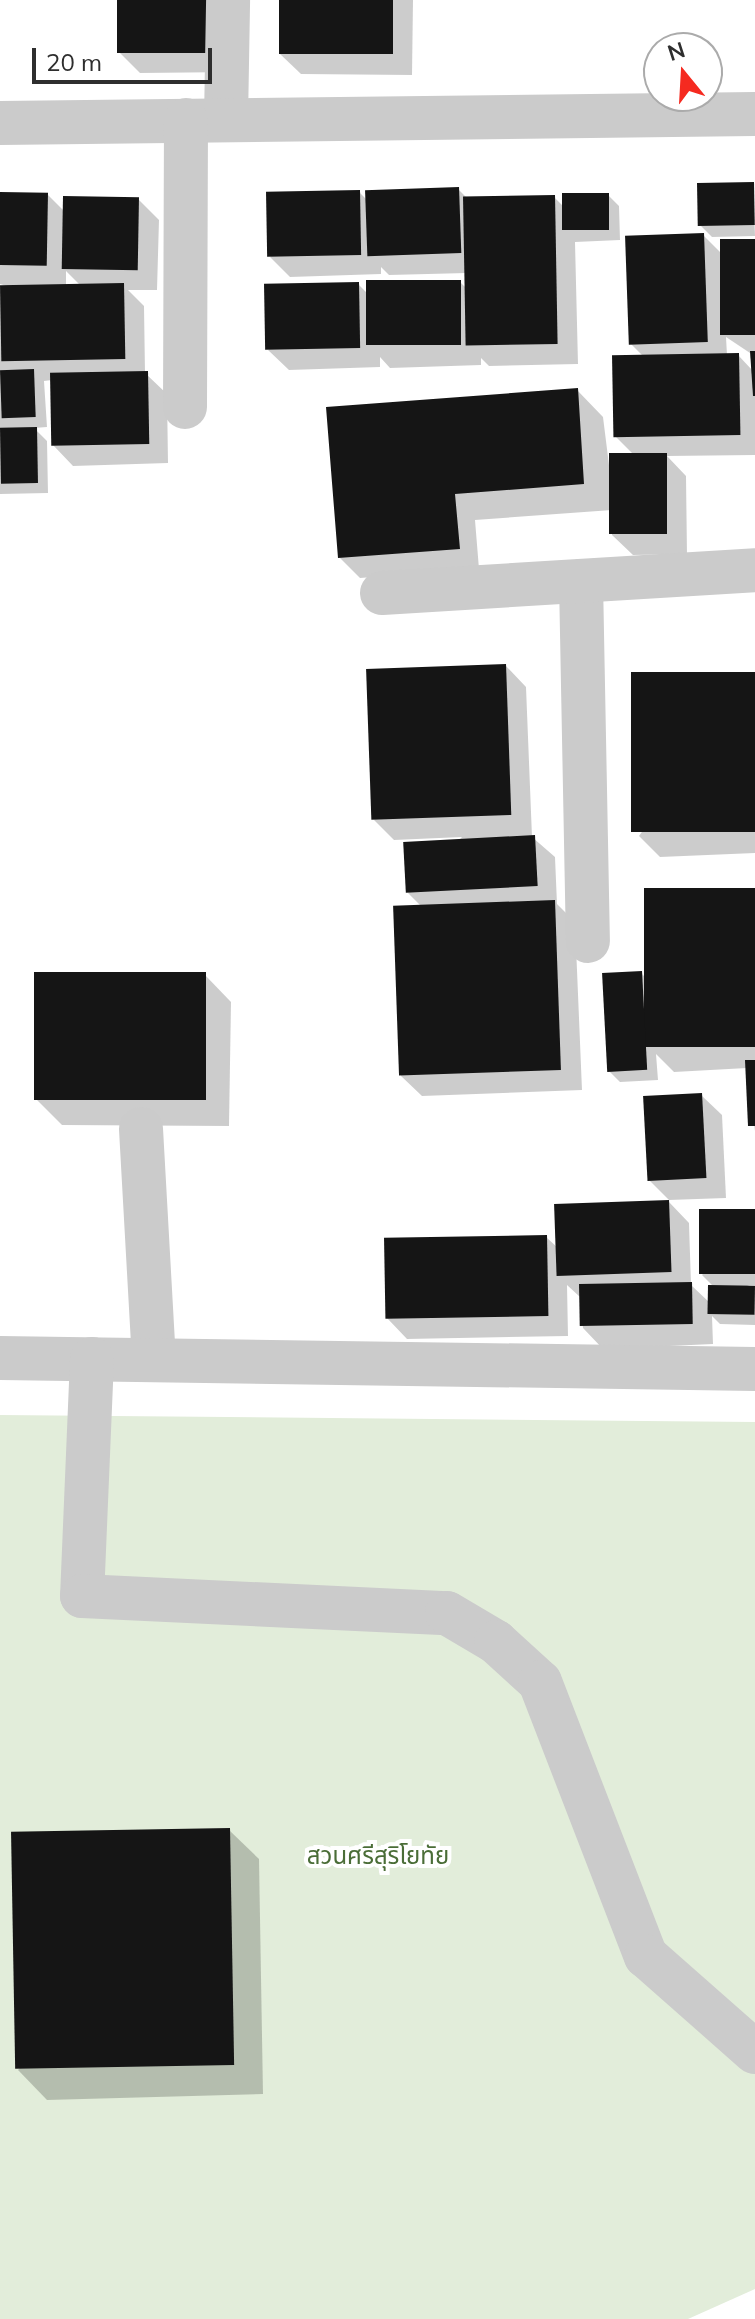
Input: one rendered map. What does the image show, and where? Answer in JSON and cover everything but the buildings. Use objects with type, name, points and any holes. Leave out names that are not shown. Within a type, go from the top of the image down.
[{"type":"street","points":[[185,407],[206,120],[228,0]]},
{"type":"street","points":[[0,123],[755,114]]},
{"type":"street","points":[[382,593],[755,570]]},
{"type":"street","points":[[581,581],[588,941]]},
{"type":"street","points":[[141,1129],[154,1360]]},
{"type":"street","points":[[0,1358],[755,1369]]},
{"type":"street","points":[[92,1359],[82,1596],[447,1613],[496,1642],[540,1682],[646,1956],[755,2052]]},
{"type":"green space","name":"สวนศรีสุริโยทัย","points":[[0,1415],[755,1422],[755,2289],[688,2319],[0,2319]]}]
